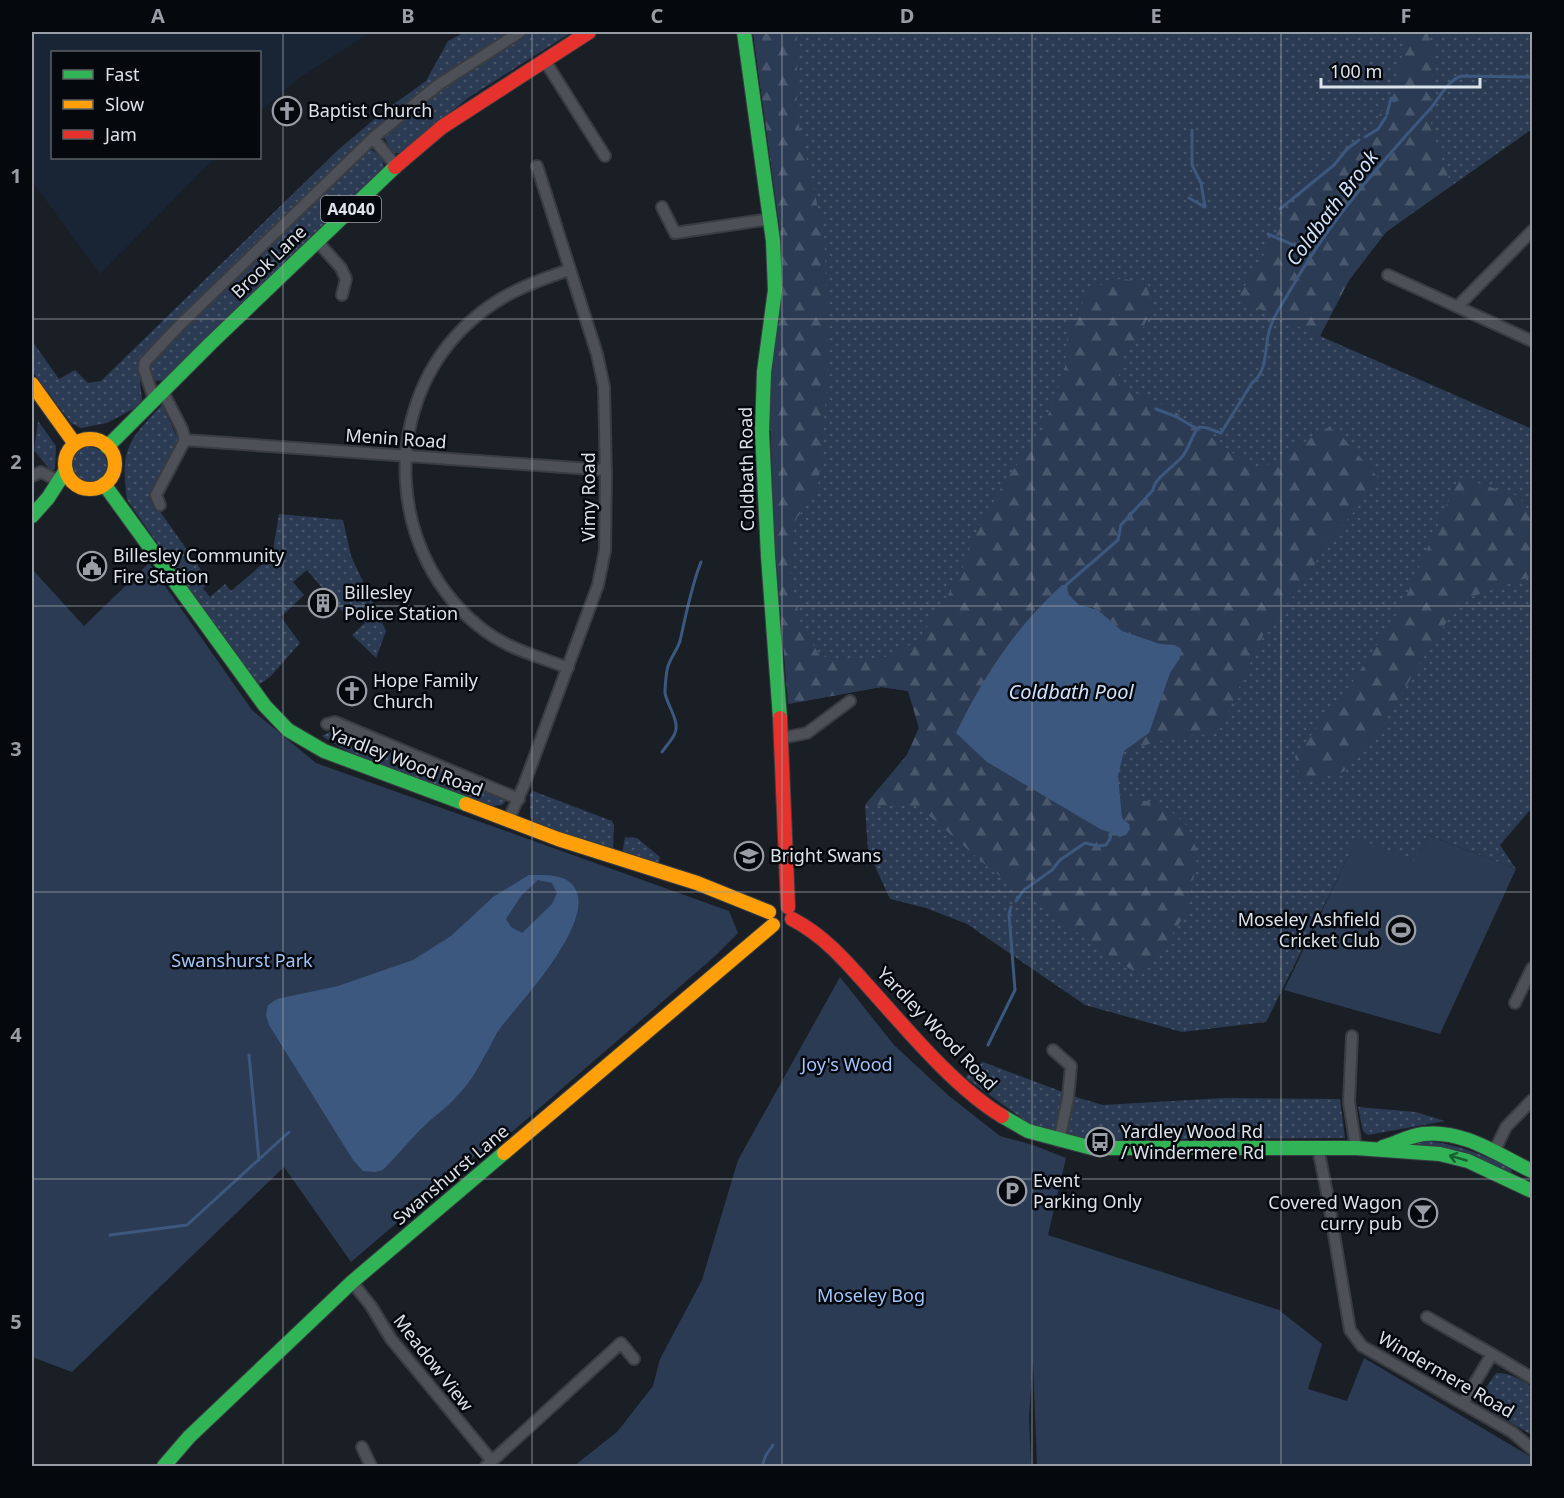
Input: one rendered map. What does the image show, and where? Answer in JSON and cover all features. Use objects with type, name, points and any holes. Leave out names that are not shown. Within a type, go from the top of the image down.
[{"type":"main road","name":"Brook Lane","points":[[107,447],[396,166],[442,127],[589,32]]},
{"type":"main road","name":"Coldbath Road","points":[[744,32],[770,219],[775,290],[764,372],[762,432],[768,556],[782,738],[790,913]]},
{"type":"main road","points":[[32,384],[75,444]]},
{"type":"main road","points":[[32,516],[48,498],[62,475],[67,456],[75,444],[92,440],[107,447],[113,455],[115,466],[111,476],[104,484],[93,489],[80,487],[67,490],[48,498]]},
{"type":"main road","points":[[62,475],[80,487]]},
{"type":"main road","name":"Yardley Wood Road","points":[[104,484],[265,706],[288,730],[324,751],[508,821],[697,883],[771,919]]},
{"type":"main road","points":[[778,904],[790,913],[785,927],[780,927],[771,919],[778,904]]},
{"type":"main road","name":"Yardley Wood Road","points":[[790,913],[833,947],[935,1058],[989,1108],[1028,1131],[1092,1148],[1356,1148],[1450,1156],[1468,1161],[1533,1191]]},
{"type":"main road","name":"Swanshurst Lane","points":[[164,1467],[189,1437],[352,1282],[771,919]]},
{"type":"main road","name":"Yardley Wood Road","points":[[1377,1149],[1422,1134],[1460,1135],[1533,1171]]},
{"type":"main road","points":[[1511,1182],[1518,1165]]},
{"type":"street","name":"Brook Lane","points":[[159,395],[144,369],[145,362],[178,327],[373,138],[438,85],[520,32]]},
{"type":"street","points":[[545,61],[605,156]]},
{"type":"street","points":[[373,138],[396,166]]},
{"type":"street","name":"Vimy Road","points":[[508,821],[519,799],[598,585],[605,550],[604,387],[597,354],[537,166]]},
{"type":"street","points":[[662,207],[675,233],[770,219]]},
{"type":"street","points":[[1458,306],[1533,231]]},
{"type":"street","points":[[317,241],[341,268],[346,279],[342,295]]},
{"type":"street","points":[[568,668],[502,642],[467,616],[451,598],[424,556],[416,536],[407,499],[405,456],[410,426],[420,392],[434,365],[450,343],[472,320],[498,301],[528,284],[569,270]]},
{"type":"street","points":[[1388,275],[1533,341]]},
{"type":"street","points":[[159,395],[182,429],[185,440],[156,495],[160,505]]},
{"type":"street","name":"Menin Road","points":[[185,440],[605,470]]},
{"type":"street","points":[[32,476],[41,472],[62,475]]},
{"type":"street","points":[[782,738],[807,734],[849,701]]},
{"type":"street","name":"Yardley Wood Road","points":[[327,724],[335,722],[519,799]]},
{"type":"street","points":[[1515,1003],[1533,969]]},
{"type":"street","points":[[1352,1036],[1349,1102],[1356,1148]]},
{"type":"street","points":[[1053,1050],[1071,1066],[1068,1098],[1059,1140]]},
{"type":"street","points":[[1494,1152],[1506,1127],[1533,1100]]},
{"type":"street","name":"Windermere Road","points":[[1318,1148],[1350,1330],[1362,1346],[1512,1432],[1533,1449]]},
{"type":"street","name":"Meadow View","points":[[352,1282],[371,1306],[391,1339],[489,1464],[621,1343],[634,1359]]},
{"type":"street","points":[[1427,1317],[1533,1378]]},
{"type":"street","points":[[1462,1403],[1492,1354]]},
{"type":"street","points":[[362,1448],[371,1467]]},
{"type":"shaded area","points":[[32,32],[371,32],[299,78],[261,111],[261,51],[51,51],[51,159],[214,159],[100,274],[32,181]]},
{"type":"green space","points":[[465,32],[572,32],[468,98],[401,153],[392,153],[380,129],[363,144],[382,157],[384,167],[165,380],[156,381],[151,375],[150,366],[156,357],[139,370],[142,400],[135,408],[107,423],[81,428],[71,423],[32,371],[32,341],[59,379],[75,370],[88,383],[101,381],[338,150],[384,111],[426,81],[448,41]]},
{"type":"green space","points":[[753,32],[1532,32],[1532,129],[1386,232],[1349,280],[1320,336],[1532,429],[1532,812],[1530,810],[1500,845],[1516,869],[1428,835],[1415,862],[1357,839],[1266,1022],[1182,1032],[1085,1005],[967,924],[926,908],[890,899],[868,851],[865,805],[907,755],[919,728],[909,691],[881,687],[788,704],[780,231]]},
{"type":"green space","points":[[753,32],[797,32],[797,117],[824,233],[829,360],[818,490],[796,519],[789,569],[801,624],[820,656],[854,660],[892,656],[919,639],[959,578],[974,536],[1005,481],[1043,429],[1065,369],[1068,325],[1093,287],[1123,278],[1147,287],[1153,306],[1142,330],[1122,360],[1117,385],[1170,408],[1258,471],[1332,425],[1381,481],[1323,547],[1309,577],[1265,631],[1218,733],[1171,738],[1124,751],[1149,733],[1170,673],[1180,658],[1175,645],[1147,641],[1127,633],[1118,628],[1100,611],[1075,601],[1068,589],[1036,609],[997,659],[956,733],[987,762],[1102,830],[1114,833],[1129,824],[1122,818],[1120,798],[1146,801],[1169,809],[1188,827],[1198,853],[1188,909],[1156,961],[1135,972],[1102,951],[988,867],[918,806],[865,805],[907,755],[919,728],[908,691],[881,687],[788,704],[775,549],[769,397],[780,300],[780,231]]},
{"type":"green space","points":[[1407,32],[1427,32],[1433,50],[1431,127],[1451,185],[1386,232],[1349,280],[1320,336],[1237,299],[1310,179],[1371,127],[1394,94]]},
{"type":"green space","points":[[162,405],[179,441],[150,497],[210,583],[203,588],[210,597],[225,584],[231,591],[272,556],[279,514],[343,520],[351,556],[386,631],[376,658],[352,635],[365,623],[349,604],[342,611],[307,570],[293,582],[304,595],[281,617],[300,643],[270,677],[257,686],[127,500],[125,468],[129,446],[141,428]]},
{"type":"green space","points":[[38,421],[56,446],[55,469],[51,471],[34,450]]},
{"type":"green space","points":[[89,447],[102,452],[107,465],[102,478],[89,483],[76,478],[71,465],[76,452]]},
{"type":"green space","points":[[1459,477],[1518,496],[1532,515],[1532,576],[1460,601],[1382,727],[1343,772],[1301,782],[1295,756],[1352,683],[1403,604]]},
{"type":"green space","name":"Swanshurst Park","points":[[149,563],[252,710],[316,763],[729,911],[738,933],[714,957],[513,1131],[475,1156],[351,1262],[284,1167],[72,1372],[32,1357],[32,569],[84,626]]},
{"type":"green space","points":[[333,730],[348,730],[504,795],[506,801],[502,805],[490,806],[382,767],[322,736]]},
{"type":"green space","points":[[533,791],[612,821],[614,825],[613,851],[536,824],[530,817],[530,794]]},
{"type":"green space","name":"Moseley Ashfield Cricket Club","points":[[1428,835],[1516,869],[1440,1034],[1284,990],[1357,838],[1415,861]]},
{"type":"green space","points":[[625,837],[637,838],[660,857],[658,866],[622,854]]},
{"type":"green space","name":"Moseley Bog","points":[[840,977],[894,1045],[949,1096],[1000,1136],[1033,1145],[1066,1158],[1048,1235],[1279,1310],[1322,1344],[1308,1389],[1347,1401],[1364,1358],[1531,1457],[1532,1466],[1037,1466],[1033,1362],[1029,1417],[1031,1466],[574,1466],[617,1432],[653,1386],[660,1359],[702,1280],[738,1160]]},
{"type":"green space","points":[[983,1062],[1103,1105],[1225,1098],[1340,1099],[1345,1138],[1098,1140],[1080,1138],[1030,1124],[966,1078],[969,1072]]},
{"type":"green space","points":[[1358,1107],[1416,1112],[1445,1121],[1368,1135],[1363,1131]]},
{"type":"green space","points":[[1423,1141],[1447,1144],[1479,1154],[1512,1168],[1511,1174],[1410,1144]]},
{"type":"green space","points":[[1496,1373],[1510,1375],[1532,1387],[1532,1435],[1492,1412],[1483,1396]]},
{"type":"water","name":"Coldbath Pool","points":[[1062,585],[1066,585],[1069,595],[1079,605],[1098,610],[1122,631],[1160,644],[1175,645],[1181,650],[1180,658],[1170,673],[1149,733],[1124,751],[1118,776],[1122,818],[1129,824],[1130,829],[1126,835],[1119,837],[1102,830],[987,762],[956,733],[989,672],[1030,618]]},
{"type":"water","points":[[529,875],[561,877],[577,892],[578,910],[571,931],[558,954],[499,1030],[465,1087],[383,1170],[363,1171],[353,1160],[269,1025],[266,1015],[268,1005],[277,999],[338,986],[413,960],[451,936],[493,897]],"holes":[[[538,880],[552,883],[557,893],[552,904],[522,933],[511,927],[506,919],[521,896]]]},
{"type":"waterway","name":"Coldbath Brook","points":[[1066,588],[1066,585],[1118,540],[1121,525],[1153,490],[1161,477],[1182,457],[1199,427],[1221,433],[1252,383],[1258,378],[1264,364],[1271,325],[1321,241],[1355,195],[1430,109],[1447,86],[1461,76],[1532,77]]},
{"type":"waterway","points":[[1387,114],[1391,98],[1394,101],[1397,99]]},
{"type":"waterway","points":[[1365,137],[1378,129],[1386,117]]},
{"type":"waterway","points":[[1192,130],[1192,165],[1201,183],[1205,207]]},
{"type":"waterway","points":[[1280,209],[1334,165],[1347,149],[1359,140]]},
{"type":"waterway","points":[[1189,198],[1205,207]]},
{"type":"waterway","points":[[1268,234],[1310,255]]},
{"type":"waterway","points":[[1156,409],[1177,417],[1197,429]]},
{"type":"waterway","points":[[662,752],[673,738],[676,728],[675,718],[665,693],[667,670],[680,641],[701,562]]},
{"type":"waterway","name":"Coldbath Brook","points":[[1016,901],[1024,890],[1085,843],[1106,845],[1111,831]]},
{"type":"waterway","name":"Coldbath Brook","points":[[988,1045],[1015,990],[1009,914],[1011,907]]},
{"type":"waterway","points":[[249,1055],[259,1160]]},
{"type":"waterway","points":[[110,1235],[187,1225],[289,1132]]},
{"type":"waterway","name":"Coldbath Brook","points":[[762,1466],[773,1445]]},
{"type":"traffic: fast","points":[[744,32],[773,241],[775,290],[764,372],[762,432],[768,556],[780,718]]},
{"type":"traffic: fast","points":[[107,447],[211,343],[395,167]]},
{"type":"traffic: fast","points":[[32,516],[48,498],[66,470]]},
{"type":"traffic: fast","points":[[104,484],[265,706],[288,730],[324,751],[466,804]]},
{"type":"traffic: fast","points":[[1002,1116],[1028,1131],[1092,1148],[1356,1148],[1440,1154],[1468,1161],[1532,1191]]},
{"type":"traffic: fast","points":[[1383,1147],[1423,1134],[1452,1135],[1480,1145],[1532,1171]]},
{"type":"traffic: fast","points":[[164,1466],[189,1437],[352,1282],[504,1153]]},
{"type":"traffic: slow","points":[[32,384],[75,444]]},
{"type":"traffic: slow","points":[[90,439],[99,441],[110,450],[115,464],[113,473],[104,484],[90,489],[81,487],[70,478],[65,464],[67,455],[76,444],[90,439]]},
{"type":"traffic: slow","points":[[466,804],[558,839],[697,883],[769,912]]},
{"type":"traffic: slow","points":[[504,1153],[773,925]]},
{"type":"traffic: jam","points":[[395,167],[442,127],[589,32]]},
{"type":"traffic: jam","points":[[780,718],[788,907]]},
{"type":"traffic: jam","points":[[792,919],[814,932],[832,948],[948,1073],[984,1104],[1002,1116]]},
{"type":"place","name":"Baptist Church","points":[[287,111]]},
{"type":"place","name":"Billesley Community Fire Station","points":[[92,566]]},
{"type":"place","name":"Billesley Police Station","points":[[323,603]]},
{"type":"place","name":"Hope Family Church","points":[[352,691]]},
{"type":"place","name":"Bright Swans","points":[[749,856]]},
{"type":"place","name":"Moseley Ashfield Cricket Club","points":[[1401,930]]},
{"type":"place","name":"Yardley Wood Rd / Windermere Rd","points":[[1100,1142]]},
{"type":"place","name":"Event Parking Only","points":[[1012,1191]]},
{"type":"place","name":"Covered Wagon curry pub","points":[[1423,1213]]},
{"type":"park label","name":"Joy's Wood","points":[[847,1065]]}]
